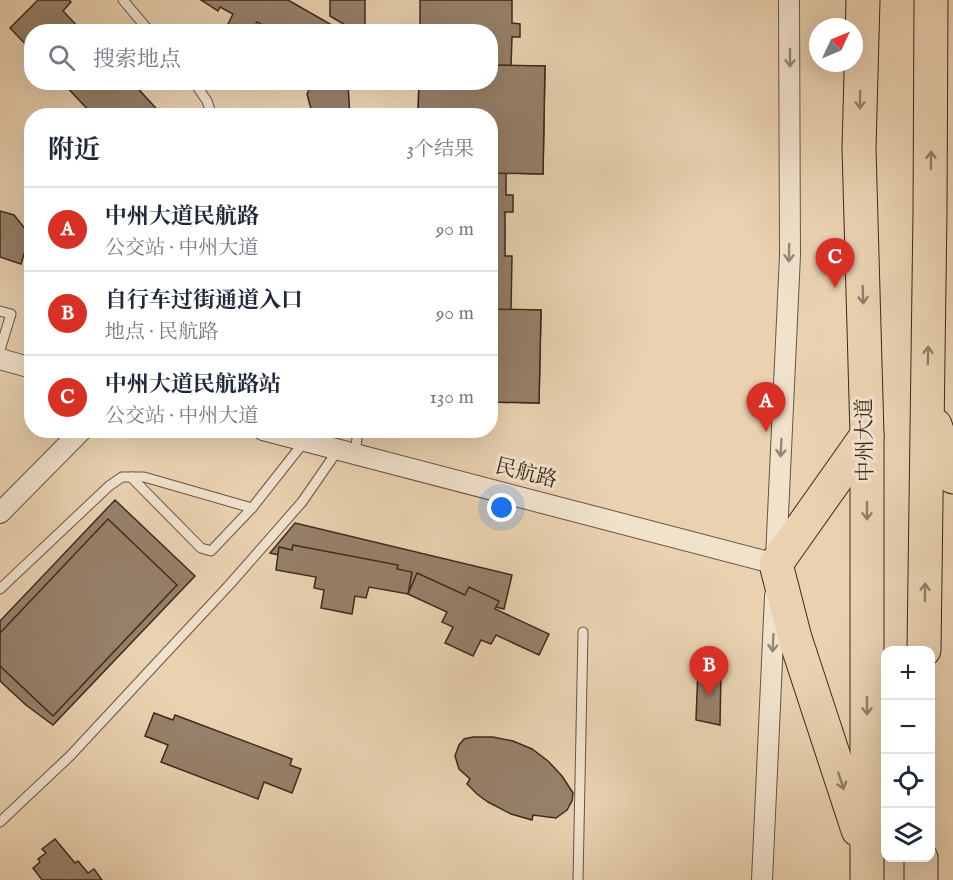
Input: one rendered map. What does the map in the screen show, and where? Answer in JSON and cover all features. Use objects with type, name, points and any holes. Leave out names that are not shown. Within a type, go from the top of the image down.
[{"type":"highway","name":"中州大道","points":[[863,0],[859,148],[867,435],[866,873]]},
{"type":"highway","points":[[924,646],[931,0]]},
{"type":"highway","points":[[928,404],[953,477]]},
{"type":"highway","points":[[866,873],[795,638],[776,564],[867,435]]},
{"type":"highway","points":[[921,862],[921,880]]},
{"type":"street","points":[[762,880],[790,255],[789,0]]},
{"type":"street","points":[[0,359],[24,366]]},
{"type":"street","points":[[0,513],[74,438]]},
{"type":"street","name":"民航路","points":[[294,438],[776,564]]},
{"type":"lane","points":[[123,0],[143,24]]},
{"type":"lane","points":[[199,90],[209,108]]},
{"type":"lane","points":[[0,311],[11,314],[0,350]]},
{"type":"lane","points":[[0,822],[70,756],[231,583],[347,452],[354,438]]},
{"type":"lane","points":[[131,477],[201,548],[211,551],[252,508],[305,441]]},
{"type":"lane","points":[[0,589],[109,486],[122,477],[144,477],[252,508]]},
{"type":"lane","points":[[578,880],[583,632]]},
{"type":"building","points":[[38,0],[69,0],[71,2],[63,11],[75,24],[24,24],[24,43],[10,28]]},
{"type":"building","points":[[201,0],[288,0],[330,24],[261,24],[257,22],[256,24],[228,24],[233,14],[220,7],[218,11]]},
{"type":"building","points":[[330,0],[365,0],[365,24],[344,24],[330,16]]},
{"type":"building","points":[[420,0],[512,0],[512,23],[520,24],[520,37],[512,37],[511,66],[545,66],[543,174],[506,173],[506,195],[513,195],[513,212],[505,212],[505,256],[512,256],[511,310],[541,310],[539,403],[498,402],[498,108],[418,108],[419,90],[498,90],[498,24],[420,24]]},
{"type":"building","points":[[498,65],[545,66],[543,174],[498,173],[498,108],[418,108],[419,90],[498,90]]},
{"type":"building","points":[[70,90],[139,90],[156,108],[86,108]]},
{"type":"building","points":[[309,90],[348,90],[349,108],[311,108],[307,94]]},
{"type":"building","points":[[0,211],[14,215],[24,228],[24,254],[21,264],[0,257]]},
{"type":"building","points":[[498,309],[541,310],[539,403],[498,402]]},
{"type":"building","points":[[115,500],[195,576],[53,725],[26,705],[0,681],[0,621]]},
{"type":"building","points":[[108,519],[177,585],[53,716],[0,666],[0,633]]},
{"type":"building","points":[[295,523],[512,575],[504,609],[270,553]]},
{"type":"building","points":[[293,545],[398,565],[397,569],[412,572],[408,594],[369,587],[366,598],[355,596],[352,614],[321,608],[324,590],[314,588],[316,577],[276,570],[279,547],[292,550]]},
{"type":"building","points":[[417,573],[465,595],[469,587],[499,601],[495,609],[549,634],[539,655],[496,635],[491,644],[481,640],[473,656],[445,643],[453,627],[442,622],[447,612],[408,594]]},
{"type":"building","points":[[698,669],[721,672],[720,725],[696,720]]},
{"type":"building","points":[[154,713],[173,720],[175,715],[292,759],[290,765],[301,769],[292,793],[264,782],[258,799],[161,762],[168,745],[145,736]]},
{"type":"building","points":[[493,737],[513,741],[532,749],[548,761],[573,793],[567,810],[556,818],[533,815],[532,820],[511,814],[477,794],[467,784],[470,779],[459,769],[455,756],[464,739]]},
{"type":"building","points":[[55,839],[75,863],[78,861],[88,873],[94,869],[102,880],[42,880],[33,868],[40,862],[38,859],[46,853],[42,849]]},
{"type":"place","name":"中州大道民航路站","points":[[835,288]]},
{"type":"place","name":"中州大道民航路","points":[[766,432]]},
{"type":"place","name":"自行车过街通道入口","points":[[709,696]]}]
